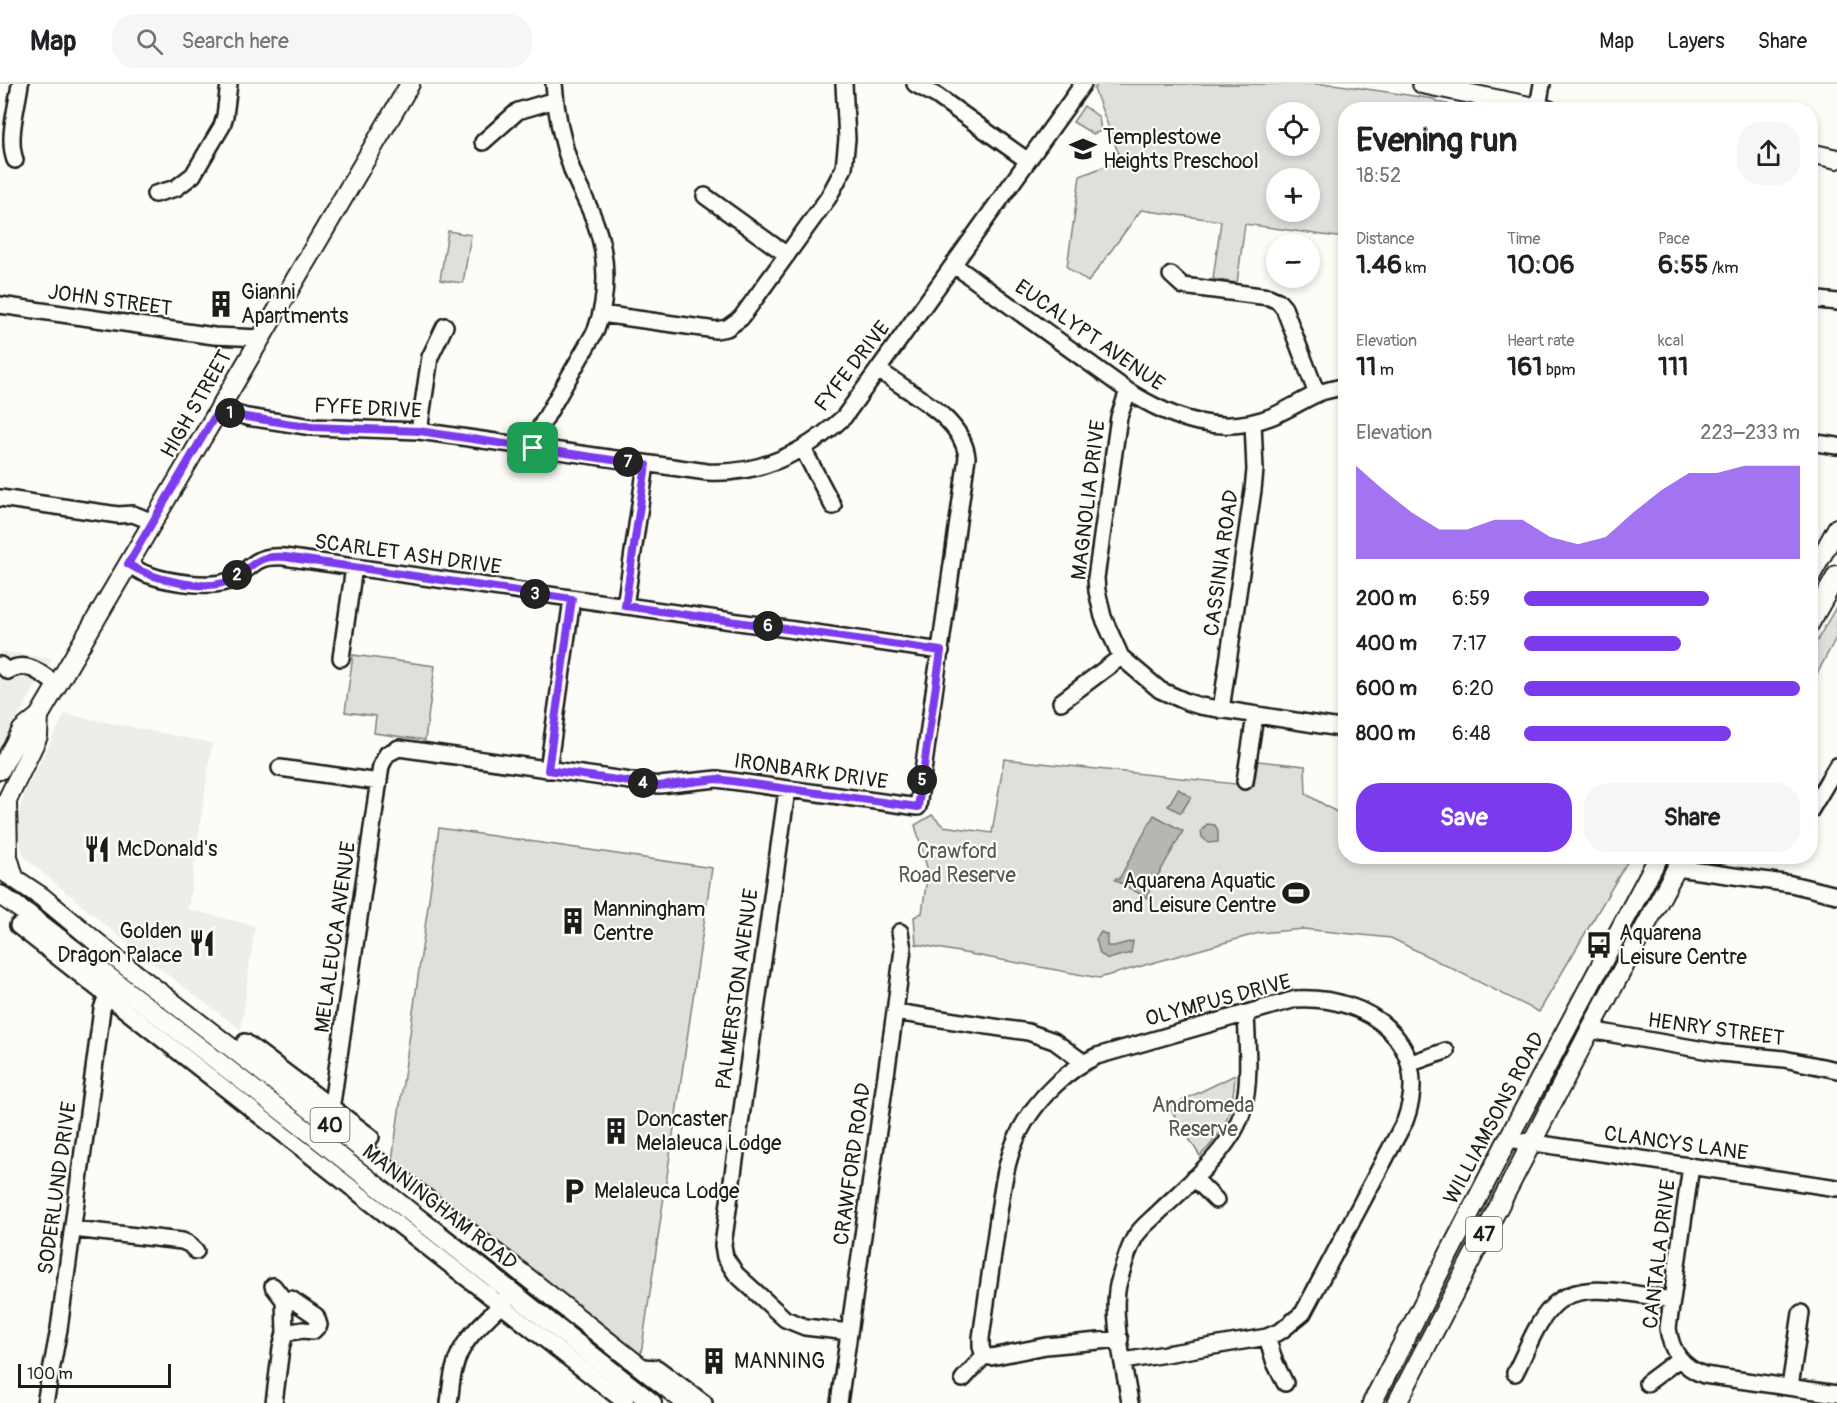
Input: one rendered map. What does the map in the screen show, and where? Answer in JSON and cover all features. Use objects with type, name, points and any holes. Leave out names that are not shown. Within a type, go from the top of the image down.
[{"type":"main road","name":"HIGH STREET","points":[[0,770],[22,730],[39,716],[410,84]]},
{"type":"main road","points":[[1422,84],[1514,102]]},
{"type":"main road","points":[[1818,562],[1837,528]]},
{"type":"main road","points":[[1818,608],[1837,574]]},
{"type":"main road","name":"HIGH STREET","points":[[3,806],[38,736],[39,716]]},
{"type":"main road","points":[[3,806],[8,857],[7,873]]},
{"type":"main road","name":"WILLIAMSONS ROAD","points":[[1372,1403],[1508,1139],[1655,864]]},
{"type":"main road","name":"WILLIAMSONS ROAD","points":[[1397,1403],[1531,1142],[1679,864]]},
{"type":"main road","name":"MANNINGHAM ROAD","points":[[7,873],[323,1121],[520,1271],[686,1403]]},
{"type":"main road","name":"MANNINGHAM ROAD","points":[[0,895],[23,920],[110,988],[323,1121],[501,1295],[652,1403]]},
{"type":"main road","points":[[0,908],[23,920]]},
{"type":"main road","points":[[501,1295],[520,1271]]},
{"type":"street","points":[[15,160],[12,137],[20,84]]},
{"type":"street","points":[[155,194],[176,188],[193,175],[224,119],[229,84]]},
{"type":"street","points":[[601,314],[701,329],[727,328],[741,318],[828,198],[844,168],[847,139],[844,84]]},
{"type":"street","points":[[915,84],[937,96],[1028,161]]},
{"type":"street","name":"FYFE DRIVE","points":[[219,409],[246,417],[312,427],[419,431],[707,472],[731,472],[769,464],[802,449],[825,434],[844,417],[1083,84]]},
{"type":"street","points":[[1542,84],[1544,102]]},
{"type":"street","points":[[483,142],[518,111],[555,92],[564,146],[602,244],[605,275],[601,314],[589,344],[538,431],[533,448]]},
{"type":"street","points":[[705,196],[787,255]]},
{"type":"street","name":"EUCALYPT AVENUE","points":[[954,265],[1128,391],[1157,409],[1188,420],[1225,425],[1253,422],[1272,417],[1317,394],[1338,388]]},
{"type":"street","points":[[1172,275],[1183,286],[1269,297],[1278,301],[1284,308],[1317,394]]},
{"type":"street","points":[[1818,300],[1837,302]]},
{"type":"street","name":"JOHN STREET","points":[[0,305],[257,344]]},
{"type":"street","points":[[419,431],[430,357],[445,326]]},
{"type":"street","name":"IRONBARK DRIVE","points":[[399,748],[658,786],[717,779],[918,807],[967,464],[966,449],[959,432],[945,417],[879,370]]},
{"type":"street","name":"MAGNOLIA DRIVE","points":[[1128,391],[1119,417],[1096,578],[1103,617],[1120,657],[1146,680],[1166,693],[1187,702],[1255,716],[1338,728]]},
{"type":"street","name":"CASSINIA ROAD","points":[[1221,710],[1253,490],[1255,470],[1253,422]]},
{"type":"street","points":[[1818,443],[1837,446]]},
{"type":"street","points":[[802,449],[833,506]]},
{"type":"street","points":[[625,606],[646,465]]},
{"type":"street","points":[[0,498],[118,515],[150,527]]},
{"type":"street","name":"SCARLET ASH DRIVE","points":[[128,564],[158,578],[211,585],[229,581],[250,565],[265,558],[274,557],[941,651]]},
{"type":"street","points":[[341,658],[354,567]]},
{"type":"street","points":[[548,770],[572,599]]},
{"type":"street","points":[[1061,702],[1120,657]]},
{"type":"street","points":[[4,668],[27,666],[57,685]]},
{"type":"street","points":[[1245,781],[1255,716]]},
{"type":"street","name":"MELALEUCA AVENUE","points":[[323,1121],[381,766],[387,754],[399,748]]},
{"type":"street","points":[[1818,798],[1837,766]]},
{"type":"street","points":[[280,768],[379,782]]},
{"type":"street","name":"PALMERSTON AVENUE","points":[[787,790],[723,1245],[725,1257],[736,1275],[785,1319],[806,1327],[849,1332]]},
{"type":"street","points":[[1690,864],[1837,895]]},
{"type":"street","name":"CRAWFORD ROAD","points":[[839,1403],[895,1012],[903,949],[900,932]]},
{"type":"street","name":"MANNINGHAM ROAD","points":[[110,988],[501,1295],[626,1403]]},
{"type":"street","name":"SODERLUND DRIVE","points":[[45,1403],[59,1329],[99,1032],[110,988]]},
{"type":"street","name":"OLYMPUS DRIVE","points":[[984,1356],[981,1347],[983,1327],[1003,1182],[1012,1149],[1026,1117],[1039,1101],[1083,1062],[1112,1051],[1296,999],[1319,999],[1342,1002],[1380,1021],[1392,1033],[1411,1063]]},
{"type":"street","points":[[895,1012],[1028,1032],[1059,1044],[1083,1062]]},
{"type":"street","points":[[1130,1403],[1116,1298],[1119,1284],[1136,1236],[1194,1178],[1227,1142],[1237,1126],[1244,1109],[1247,1077],[1246,1013]]},
{"type":"street","name":"HENRY STREET","points":[[1590,1030],[1700,1050],[1785,1059],[1837,1070]]},
{"type":"street","name":"MANNINGHAM ROAD","points":[[245,1042],[323,1121],[371,1137]]},
{"type":"street","points":[[1124,1361],[1267,1337],[1281,1331],[1302,1313],[1406,1120],[1412,1094],[1411,1063],[1446,1050]]},
{"type":"street","name":"CLANCYS LANE","points":[[1508,1139],[1837,1188]]},
{"type":"street","name":"CANTALA DRIVE","points":[[1678,1359],[1669,1340],[1668,1328],[1690,1167]]},
{"type":"street","points":[[1194,1178],[1216,1200]]},
{"type":"street","points":[[73,1228],[182,1241],[189,1244],[195,1251]]},
{"type":"street","points":[[273,1286],[284,1300],[285,1333],[280,1348],[274,1403]]},
{"type":"street","points":[[1515,1373],[1542,1320],[1551,1307],[1564,1297],[1581,1290],[1598,1290],[1671,1300]]},
{"type":"street","points":[[449,1403],[455,1364],[464,1346],[501,1295]]},
{"type":"street","points":[[284,1300],[291,1299],[308,1310],[316,1316],[319,1324],[313,1331],[285,1333]]},
{"type":"street","points":[[1790,1387],[1802,1313]]},
{"type":"street","points":[[1267,1337],[1275,1363],[1285,1383]]},
{"type":"street","points":[[963,1379],[984,1356],[992,1357],[1046,1346],[1120,1339]]},
{"type":"street","points":[[1647,1383],[1678,1359],[1694,1371],[1704,1375],[1837,1394]]},
{"type":"street","name":"MANNINGHAM ROAD","points":[[641,1367],[657,1368],[704,1403]]},
{"type":"shaded area","points":[[0,651],[52,659],[0,747]]},
{"type":"shaded area","points":[[65,714],[212,743],[188,909],[255,926],[241,1030],[139,953],[24,857],[16,827],[25,791]]},
{"type":"shaded area","points":[[1178,789],[1191,797],[1181,813],[1168,806]]},
{"type":"shaded area","points":[[1154,815],[1183,831],[1147,895],[1149,899],[1115,880],[1119,879]]},
{"type":"shaded area","points":[[1207,824],[1215,825],[1218,831],[1218,842],[1208,843],[1202,837],[1201,831]]},
{"type":"shaded area","points":[[1101,932],[1107,935],[1107,946],[1133,941],[1131,953],[1108,959],[1100,954],[1096,939]]},
{"type":"green space","points":[[1098,84],[1333,84],[1434,99],[1437,102],[1338,102],[1338,237],[1245,224],[1237,283],[1213,279],[1221,221],[1141,210],[1088,282],[1067,267],[1080,176],[1121,160],[1094,89]]},
{"type":"green space","points":[[1084,106],[1099,117],[1101,131],[1093,134],[1073,122]]},
{"type":"green space","points":[[448,231],[471,235],[463,283],[440,280]]},
{"type":"green space","points":[[1837,605],[1837,636],[1818,672],[1818,639]]},
{"type":"green space","points":[[353,655],[435,666],[425,740],[374,733],[376,716],[345,712]]},
{"type":"green space","name":"Aquarena Aquatic and Leisure Centre","points":[[1004,759],[1254,786],[1258,761],[1305,766],[1306,794],[1338,813],[1338,864],[1626,864],[1539,1012],[1391,938],[1303,929],[1259,933],[1099,978],[916,944],[914,917],[922,913],[928,871],[915,825],[932,815],[943,826],[992,833]]},
{"type":"green space","name":"Manningham Centre","points":[[439,828],[712,868],[641,1354],[633,1361],[388,1169],[393,1154]]},
{"type":"green space","name":"Andromeda Reserve","points":[[1235,1075],[1230,1110],[1226,1120],[1216,1138],[1200,1156],[1169,1107]]},
{"type":"place","name":"Templestowe Heights Preschool","points":[[1083,149]]},
{"type":"place","name":"Gianni Apartments","points":[[221,304]]},
{"type":"place","name":"McDonald's","points":[[97,849]]},
{"type":"place","name":"Aquarena Aquatic and Leisure Centre","points":[[1296,893]]},
{"type":"place","name":"Manningham Centre","points":[[573,921]]},
{"type":"place","name":"Golden Dragon Palace","points":[[202,943]]},
{"type":"place","name":"Aquarena Leisure Centre","points":[[1599,945]]},
{"type":"place","name":"Doncaster Melaleuca Lodge","points":[[616,1131]]},
{"type":"place","name":"Melaleuca Lodge","points":[[574,1191]]},
{"type":"place","name":"MANNING","points":[[714,1361]]},
{"type":"route","points":[[219,409],[238,416],[312,427],[419,431],[533,448],[646,465],[625,606],[941,651],[918,807],[717,779],[658,786],[548,770],[572,599],[285,557],[265,558],[257,561],[229,581],[211,585],[150,576],[128,564],[219,409]]},
{"type":"park label","name":"Crawford Road Reserve","points":[[957,863]]}]
